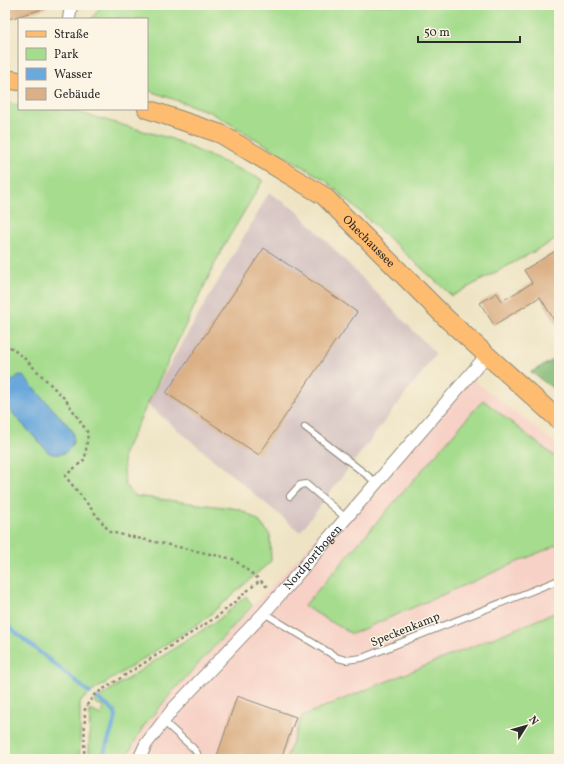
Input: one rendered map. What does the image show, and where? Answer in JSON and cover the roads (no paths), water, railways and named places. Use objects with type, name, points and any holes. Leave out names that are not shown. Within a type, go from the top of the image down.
[{"type":"main road","points":[[5,79],[18,81]]},
{"type":"main road","name":"Ohechaussee","points":[[148,108],[221,134],[324,196],[448,320],[559,420]]},
{"type":"street","points":[[68,18],[71,5]]},
{"type":"street","name":"Nordportbogen","points":[[139,759],[146,744],[163,721],[264,613],[487,355]]},
{"type":"lane","points":[[305,427],[377,482]]},
{"type":"lane","points":[[290,496],[300,485],[306,484],[346,518]]},
{"type":"lane","name":"Speckenkamp","points":[[264,613],[338,658],[353,660],[362,658],[559,580]]},
{"type":"lane","points":[[163,721],[193,748],[197,753],[198,759]]},
{"type":"water","points":[[19,375],[23,376],[72,430],[73,441],[68,450],[64,453],[54,454],[48,452],[5,405],[5,387]]},
{"type":"waterway","points":[[5,624],[90,693]]},
{"type":"waterway","points":[[97,698],[114,711],[116,717],[102,759]]}]
